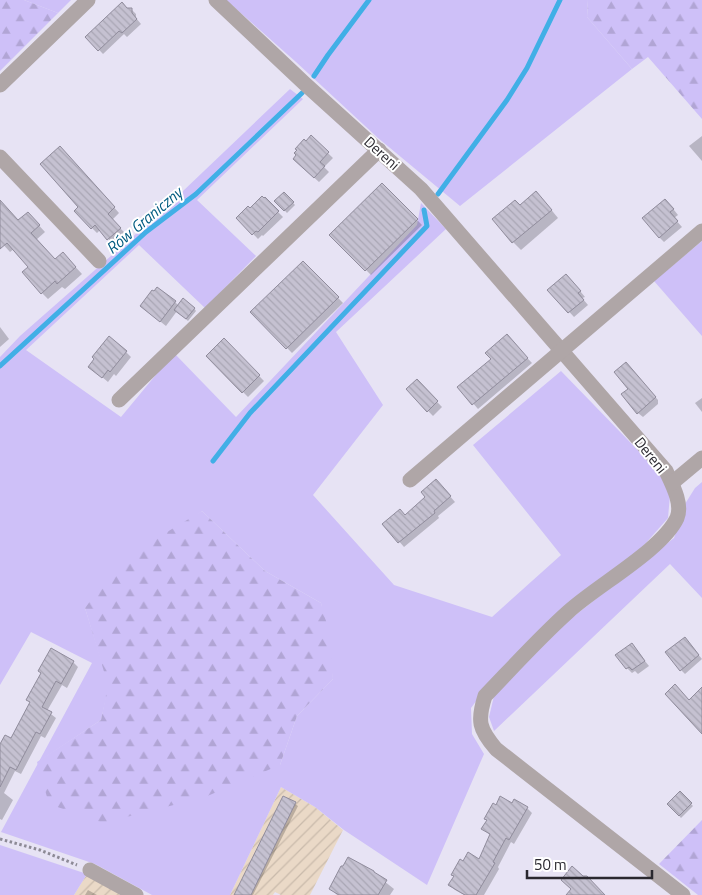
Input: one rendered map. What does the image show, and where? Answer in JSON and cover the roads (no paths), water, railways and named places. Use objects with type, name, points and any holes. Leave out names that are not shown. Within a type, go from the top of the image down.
[{"type":"street","points":[[0,85],[88,0]]},
{"type":"street","name":"Dereni","points":[[216,0],[304,83],[421,188],[666,471],[677,495],[678,516],[669,531],[645,553],[568,611],[485,696],[480,713],[484,734],[496,749],[683,895]]},
{"type":"street","points":[[119,400],[380,150]]},
{"type":"street","points":[[0,157],[99,261]]},
{"type":"street","points":[[410,480],[702,231]]},
{"type":"street","points":[[672,483],[702,458]]},
{"type":"street","points":[[90,870],[136,895]]},
{"type":"waterway","name":"Rów Graniczny","points":[[314,76],[369,0]]},
{"type":"waterway","points":[[438,194],[507,100],[527,68],[560,0]]},
{"type":"waterway","name":"Rów Graniczny","points":[[0,366],[146,232],[196,194],[302,93]]},
{"type":"waterway","points":[[213,461],[250,413],[427,226],[424,210]]}]
